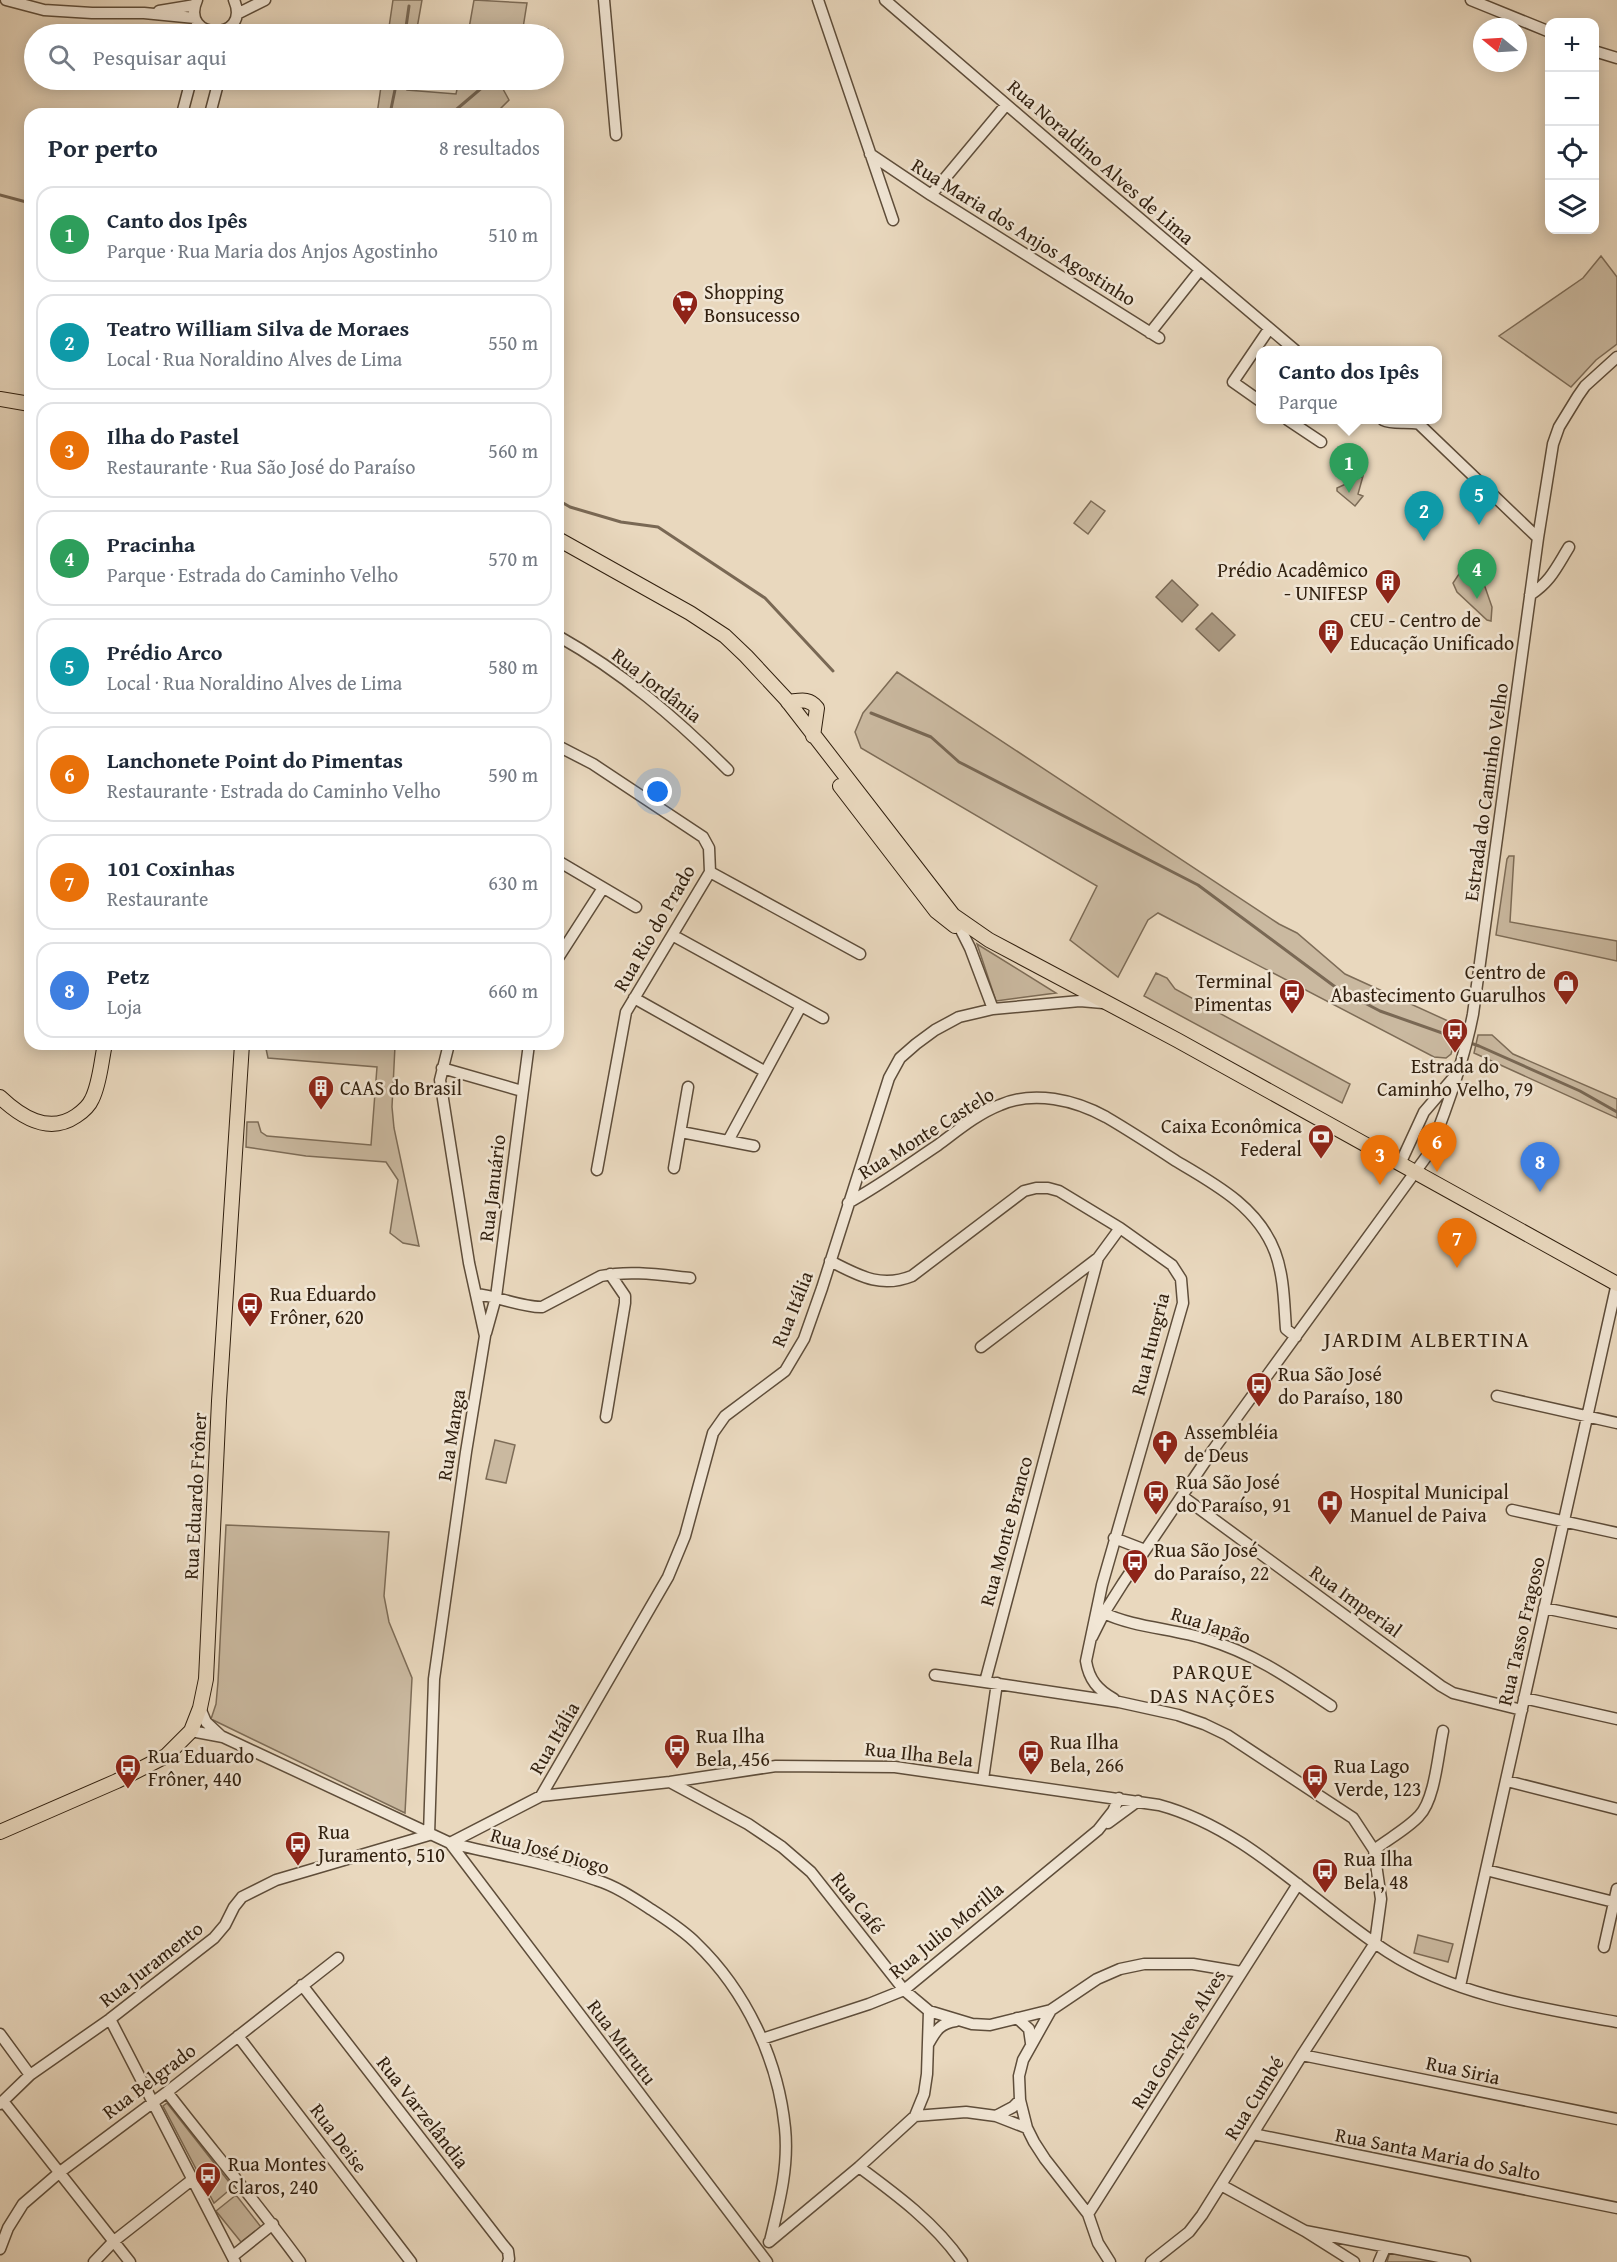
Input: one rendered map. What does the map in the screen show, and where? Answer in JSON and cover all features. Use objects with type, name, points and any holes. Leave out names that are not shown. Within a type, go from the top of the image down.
[{"type":"main road","points":[[0,392],[24,395]]},
{"type":"main road","points":[[0,399],[24,403]]},
{"type":"main road","points":[[564,542],[690,613],[725,636],[788,702],[953,915],[989,940],[1617,1283]]},
{"type":"main road","points":[[564,552],[715,636],[739,658],[789,718],[936,911],[961,931],[1059,985],[1109,1004]]},
{"type":"main road","points":[[788,702],[808,700],[815,705],[817,708],[813,736]]},
{"type":"main road","points":[[0,1098],[28,1119],[41,1124],[56,1124],[71,1120],[91,1101],[97,1085],[104,1050]]},
{"type":"main road","name":"Rua Eduardo Frôner","points":[[0,1832],[155,1763],[177,1746],[191,1731],[200,1708],[206,1679],[219,1401],[242,1050]]},
{"type":"street","points":[[6,0],[44,10],[144,13],[195,18]]},
{"type":"street","points":[[233,24],[237,14],[234,0]]},
{"type":"street","points":[[237,14],[265,0]]},
{"type":"street","points":[[604,0],[616,135]]},
{"type":"street","name":"Rua Maria dos Anjos Agostinho","points":[[818,0],[893,220]]},
{"type":"street","name":"Rua Noraldino Alves de Lima","points":[[885,0],[1290,346]]},
{"type":"street","points":[[1471,0],[1545,30]]},
{"type":"street","points":[[144,13],[196,2],[195,18],[198,24]]},
{"type":"street","points":[[1599,53],[1617,58]]},
{"type":"street","points":[[184,108],[188,90]]},
{"type":"street","points":[[212,108],[216,90]]},
{"type":"street","points":[[931,195],[1006,105]]},
{"type":"street","name":"Rua Maria dos Anjos Agostinho","points":[[870,154],[1155,336],[1200,270]]},
{"type":"street","points":[[1257,346],[1269,328]]},
{"type":"street","points":[[1256,348],[1233,382],[1256,398]]},
{"type":"street","name":"Estrada do Caminho Velho","points":[[1092,1637],[1104,1612],[1213,1450],[1429,1153],[1446,1111],[1470,1033],[1520,723],[1530,595],[1553,444],[1571,406],[1585,386],[1617,357]]},
{"type":"street","points":[[1294,424],[1321,442]]},
{"type":"street","points":[[1419,424],[1538,538]]},
{"type":"street","points":[[1530,595],[1551,578],[1569,548]]},
{"type":"street","name":"Rua Jordânia","points":[[564,640],[659,704],[728,770]]},
{"type":"street","name":"Rua Rio do Prado","points":[[564,749],[593,764],[703,837],[710,855],[710,872],[674,936],[626,1012],[597,1170]]},
{"type":"street","points":[[564,865],[636,907]]},
{"type":"street","points":[[710,872],[860,954]]},
{"type":"street","points":[[564,948],[603,888]]},
{"type":"street","points":[[953,915],[970,948],[993,1009]]},
{"type":"street","points":[[674,936],[823,1018]]},
{"type":"street","points":[[634,998],[764,1071]]},
{"type":"street","name":"Rua Itália","points":[[541,1796],[668,1577],[685,1536],[713,1433],[725,1416],[785,1371],[804,1339],[889,1078],[900,1058],[943,1025],[959,1017],[993,1009],[1080,1001],[1109,1004]]},
{"type":"street","points":[[728,1140],[801,1006]]},
{"type":"street","name":"Rua Manga","points":[[429,1835],[434,1679],[485,1336],[469,1263],[440,1080],[447,1050]]},
{"type":"street","name":"Rua Januário","points":[[485,1336],[496,1297],[528,1050]]},
{"type":"street","points":[[442,1068],[522,1091]]},
{"type":"street","name":"Estrada do Caminho Velho","points":[[1400,1164],[1424,1112],[1456,1074]]},
{"type":"street","points":[[674,1168],[688,1087]]},
{"type":"street","name":"Rua Monte Castelo","points":[[848,1203],[886,1181],[1000,1104],[1034,1098],[1071,1102],[1091,1109],[1218,1187],[1254,1216],[1275,1252],[1284,1296],[1286,1329],[1296,1337]]},
{"type":"street","points":[[681,1132],[754,1146]]},
{"type":"street","name":"Rua Hungria","points":[[830,1261],[874,1280],[899,1281],[912,1276],[1024,1191],[1048,1188],[1059,1191],[1120,1228],[1172,1265],[1181,1279],[1183,1291],[1180,1312],[1114,1538],[1086,1661],[1088,1672],[1095,1685],[1103,1693],[1119,1702]]},
{"type":"street","points":[[981,1347],[1098,1258],[1120,1228]]},
{"type":"street","name":"Rua Monte Branco","points":[[985,1682],[1098,1258]]},
{"type":"street","points":[[476,1294],[496,1297],[533,1308],[542,1306],[586,1283],[610,1274],[690,1278]]},
{"type":"street","points":[[606,1417],[625,1303],[625,1296],[610,1274]]},
{"type":"street","name":"Rua Tasso Fragoso","points":[[1460,1986],[1617,1283]]},
{"type":"street","points":[[1497,1396],[1617,1423]]},
{"type":"street","name":"Rua Imperial","points":[[1182,1496],[1441,1686],[1453,1693],[1522,1710]]},
{"type":"street","points":[[1512,1510],[1617,1533]]},
{"type":"street","points":[[1114,1538],[1145,1550]]},
{"type":"street","points":[[1544,1608],[1617,1623]]},
{"type":"street","name":"Rua Japão","points":[[1104,1612],[1115,1618],[1169,1629],[1232,1648],[1264,1662],[1331,1706]]},
{"type":"street","points":[[935,1675],[1119,1702],[1178,1715],[1227,1735],[1353,1818],[1374,1850],[1381,1899],[1375,1943]]},
{"type":"street","points":[[983,1779],[997,1683]]},
{"type":"street","points":[[1524,1698],[1617,1719]]},
{"type":"street","points":[[200,1708],[206,1722],[223,1737]]},
{"type":"street","points":[[191,1731],[223,1737],[450,1843]]},
{"type":"street","points":[[1374,1850],[1419,1817],[1425,1807],[1443,1731]]},
{"type":"street","name":"Rua Ilha Bela","points":[[450,1843],[541,1796],[670,1782],[776,1766],[895,1767],[1119,1798],[1185,1812],[1210,1824],[1298,1884],[1375,1943],[1419,1970],[1509,2002],[1617,2022]]},
{"type":"street","points":[[694,1778],[710,1804]]},
{"type":"street","points":[[1507,1781],[1617,1809]]},
{"type":"street","name":"Rua Café","points":[[670,1782],[748,1824],[782,1847],[811,1872],[904,1990],[929,2011]]},
{"type":"street","name":"Rua Julio Morilla","points":[[762,2039],[869,2004],[904,1990],[1098,1830],[1113,1811],[1119,1798]]},
{"type":"street","points":[[1098,1830],[1138,1801]]},
{"type":"street","name":"Rua Juramento","points":[[2,2102],[30,2075],[110,2019],[214,1938],[242,1897],[276,1880],[429,1835]]},
{"type":"street","name":"Rua José Diogo","points":[[450,1843],[597,1880],[633,1897],[695,1942],[720,1970],[743,2002],[762,2039],[771,2062],[785,2128],[784,2174],[770,2241]]},
{"type":"street","name":"Rua Murutu","points":[[450,1843],[767,2262]]},
{"type":"street","points":[[1486,1870],[1614,1902]]},
{"type":"street","name":"Rua Gonçlves Alves","points":[[1089,2214],[1298,1884]]},
{"type":"street","points":[[1604,1947],[1617,1889]]},
{"type":"street","name":"Rua Cumbé","points":[[1151,2262],[1189,2232],[1375,1943]]},
{"type":"street","name":"Rua Belgrado","points":[[0,2249],[8,2228],[23,2204],[60,2172],[167,2092],[338,1958]]},
{"type":"street","points":[[759,2250],[859,2167],[915,2116],[924,2094],[929,2011],[972,2024],[990,2025],[1051,2010],[1097,1979],[1120,1969],[1144,1964],[1194,1964],[1241,1972]]},
{"type":"street","name":"Rua Varzelândia","points":[[302,1985],[508,2251],[508,2262]]},
{"type":"street","points":[[1051,2010],[1023,2060],[1019,2076],[1020,2100],[1027,2127],[1045,2159],[1089,2214],[1098,2243],[1110,2262]]},
{"type":"street","points":[[1017,2018],[1029,2029],[1031,2044]]},
{"type":"street","points":[[110,2019],[234,2259],[273,2224]]},
{"type":"street","points":[[928,2046],[939,2027],[947,2022],[960,2020]]},
{"type":"street","points":[[0,2034],[30,2075]]},
{"type":"street","name":"Rua Deise","points":[[238,2036],[411,2262]]},
{"type":"street","name":"Rua Siria","points":[[1302,2055],[1617,2119]]},
{"type":"street","points":[[167,2092],[213,2153],[273,2224],[300,2262]]},
{"type":"street","points":[[924,2094],[927,2102],[940,2113]]},
{"type":"street","points":[[996,2116],[1020,2100]]},
{"type":"street","points":[[2,2102],[130,2262]]},
{"type":"street","points":[[915,2116],[966,2112],[996,2116],[1027,2127]]},
{"type":"street","name":"Rua Santa Maria do Salto","points":[[1253,2134],[1617,2208]]},
{"type":"street","points":[[859,2167],[929,2223],[953,2248],[962,2262]]},
{"type":"street","points":[[94,2262],[114,2241],[193,2179]]},
{"type":"street","points":[[1221,2185],[1305,2231],[1354,2262]]},
{"type":"street","points":[[1305,2231],[1465,2262]]},
{"type":"street","points":[[1379,2262],[1385,2248]]},
{"type":"shaded area","points":[[393,0],[422,0],[418,24],[389,24]]},
{"type":"shaded area","points":[[474,0],[527,3],[524,24],[470,24]]},
{"type":"shaded area","points":[[381,90],[456,94],[457,90],[504,90],[509,100],[501,108],[378,108]]},
{"type":"shaded area","points":[[1601,256],[1617,277],[1617,344],[1596,360],[1571,387],[1499,336],[1583,278]]},
{"type":"shaded area","points":[[1363,476],[1358,494],[1363,496],[1355,506],[1337,491],[1337,488]]},
{"type":"shaded area","points":[[1091,501],[1105,511],[1088,534],[1074,523]]},
{"type":"shaded area","points":[[1461,571],[1484,584],[1492,607],[1491,621],[1487,620],[1457,592],[1453,583]]},
{"type":"shaded area","points":[[1172,580],[1198,605],[1182,622],[1156,597]]},
{"type":"shaded area","points":[[1212,613],[1235,635],[1219,651],[1196,629]]},
{"type":"shaded area","points":[[897,672],[1279,924],[1297,933],[1345,974],[1459,1026],[1451,1054],[1446,1058],[1434,1057],[1158,913],[1148,920],[1118,977],[1070,940],[1097,886],[861,748],[855,732],[863,713]]},
{"type":"shaded area","points":[[1509,856],[1514,856],[1510,922],[1617,941],[1617,961],[1496,935]]},
{"type":"shaded area","points":[[977,944],[1056,993],[996,1001]]},
{"type":"shaded area","points":[[1156,973],[1167,978],[1175,989],[1350,1084],[1342,1103],[1144,996]]},
{"type":"shaded area","points":[[1478,1035],[1492,1035],[1513,1054],[1617,1099],[1617,1118],[1474,1053]]},
{"type":"shaded area","points":[[266,1050],[395,1050],[392,1107],[394,1128],[419,1246],[403,1243],[390,1233],[398,1180],[386,1162],[306,1156],[246,1147],[247,1122],[258,1122],[261,1132],[267,1136],[371,1145],[377,1067],[268,1058]]},
{"type":"shaded area","points":[[495,1440],[515,1445],[506,1483],[486,1479]]},
{"type":"shaded area","points":[[226,1525],[389,1532],[384,1596],[389,1622],[412,1678],[405,1813],[211,1719],[216,1704],[218,1682]]},
{"type":"shaded area","points":[[1418,1935],[1453,1944],[1448,1962],[1414,1953]]},
{"type":"shaded area","points":[[167,2103],[233,2187],[214,2203],[163,2106]]},
{"type":"shaded area","points":[[236,2195],[261,2227],[241,2242],[216,2211]]},
{"type":"shaded area","points":[[1390,2252],[1438,2262],[1387,2262]]},
{"type":"waterway","points":[[406,24],[409,6]]},
{"type":"waterway","points":[[391,108],[395,90]]},
{"type":"waterway","points":[[458,108],[479,90]]},
{"type":"waterway","points":[[0,195],[24,201]]},
{"type":"waterway","points":[[564,504],[621,522],[658,527],[765,598],[833,671]]},
{"type":"waterway","points":[[871,713],[931,737],[959,762],[1198,885],[1338,989],[1380,1011],[1479,1046],[1580,1091],[1617,1112]]},
{"type":"place","name":"Shopping Bonsucesso","points":[[685,326]]},
{"type":"place","name":"Canto dos Ipês","points":[[1349,493]]},
{"type":"place","name":"Prédio Arco","points":[[1479,525]]},
{"type":"place","name":"Teatro William Silva de Moraes","points":[[1424,541]]},
{"type":"place","name":"Pracinha","points":[[1477,599]]},
{"type":"place","name":"Prédio Acadêmico - UNIFESP","points":[[1388,605]]},
{"type":"place","name":"CEU - Centro de Educação Unificado","points":[[1331,655]]},
{"type":"place","name":"Centro de Abastecimento Guarulhos","points":[[1566,1006]]},
{"type":"place","name":"Terminal Pimentas","points":[[1292,1015]]},
{"type":"place","name":"Estrada do Caminho Velho, 79","points":[[1455,1054]]},
{"type":"place","name":"CAAS do Brasil","points":[[321,1111]]},
{"type":"place","name":"Caixa Econômica Federal","points":[[1321,1160]]},
{"type":"place","name":"Lanchonete Point do Pimentas","points":[[1437,1172]]},
{"type":"place","name":"Ilha do Pastel","points":[[1380,1185]]},
{"type":"place","name":"Petz","points":[[1540,1192]]},
{"type":"place","name":"101 Coxinhas","points":[[1457,1268]]},
{"type":"place","name":"Rua Eduardo Frôner, 620","points":[[250,1328]]},
{"type":"place","name":"Rua São José do Paraíso, 180","points":[[1259,1408]]},
{"type":"place","name":"Assembléia de Deus","points":[[1165,1466]]},
{"type":"place","name":"Rua São José do Paraíso, 91","points":[[1156,1516]]},
{"type":"place","name":"Hospital Municipal Manuel de Paiva","points":[[1330,1526]]},
{"type":"place","name":"Rua São José do Paraíso, 22","points":[[1135,1585]]},
{"type":"place","name":"Rua Ilha Bela, 456","points":[[677,1770]]},
{"type":"place","name":"Rua Ilha Bela, 266","points":[[1031,1776]]},
{"type":"place","name":"Rua Eduardo Frôner, 440","points":[[128,1790]]},
{"type":"place","name":"Rua Lago Verde, 123","points":[[1315,1800]]},
{"type":"place","name":"Rua Juramento, 510","points":[[298,1867]]},
{"type":"place","name":"Rua Ilha Bela, 48","points":[[1325,1894]]},
{"type":"place","name":"Rua Montes Claros, 240","points":[[208,2198]]},
{"type":"district","name":"JARDIM ALBERTINA","points":[[1427,1339]]},
{"type":"district","name":"PARQUE DAS NAÇÕES","points":[[1213,1684]]}]
